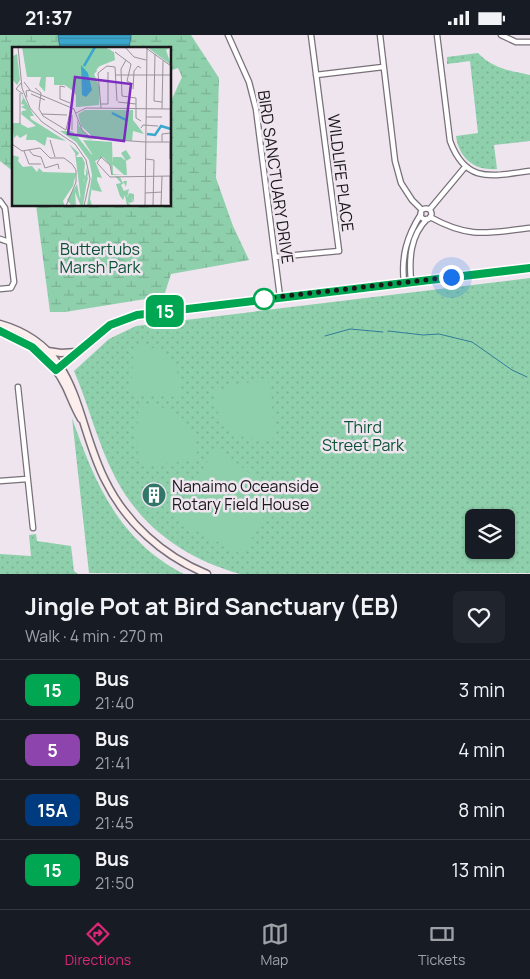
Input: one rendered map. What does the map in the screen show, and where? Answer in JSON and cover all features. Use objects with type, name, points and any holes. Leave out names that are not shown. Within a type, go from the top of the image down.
[{"type":"main road","points":[[0,324],[28,336],[47,350],[59,368],[83,422],[104,478],[130,517],[167,552],[207,574]]},
{"type":"main road","points":[[0,331],[32,347],[59,368]]},
{"type":"main road","points":[[47,350],[61,353],[77,352]]},
{"type":"street","name":"BIRD SANCTUARY DRIVE","points":[[228,35],[249,82],[256,109],[280,297]]},
{"type":"street","name":"WILDLIFE PLACE","points":[[275,257],[338,251],[311,35]]},
{"type":"street","points":[[380,35],[395,161],[401,183],[412,201],[428,218],[449,227],[476,234],[530,228]]},
{"type":"street","points":[[438,35],[450,141],[456,157],[464,167],[478,174],[491,176],[530,171]]},
{"type":"street","points":[[501,35],[516,42],[530,42]]},
{"type":"street","points":[[316,75],[384,67]]},
{"type":"street","points":[[411,281],[411,250],[420,226],[428,218],[430,209],[464,167]]},
{"type":"street","points":[[0,201],[5,208],[14,282],[11,288],[0,289]]},
{"type":"street","points":[[404,282],[403,265],[405,249],[421,212],[430,209]]},
{"type":"street","points":[[0,239],[9,241]]},
{"type":"street","points":[[59,368],[110,325],[130,317],[530,267]]},
{"type":"street","points":[[18,387],[32,528]]},
{"type":"street","points":[[0,481],[27,479]]},
{"type":"green space","name":"Buttertubs Marsh Park","points":[[0,35],[191,35],[219,78],[216,178],[233,226],[249,260],[171,274],[164,296],[65,312],[50,312],[36,206],[171,206],[171,101],[182,77],[178,68],[171,71],[171,47],[12,47],[12,170],[0,161]]},
{"type":"green space","points":[[478,53],[495,65],[530,75],[530,141],[494,145],[497,169],[481,168],[464,157],[460,151],[456,136],[478,133],[470,61],[447,64],[447,57]]},
{"type":"green space","name":"Third Street Park","points":[[530,278],[530,573],[240,574],[220,568],[184,550],[152,527],[127,497],[104,453],[74,371],[109,339],[136,326]]},
{"type":"green space","points":[[134,344],[155,349],[170,360],[179,376],[180,397],[134,394],[131,390]]},
{"type":"green space","points":[[267,381],[270,384],[275,438],[250,438],[232,431],[219,416],[213,392],[242,383]]},
{"type":"green space","points":[[151,405],[172,411],[186,422],[194,438],[198,460],[143,466],[139,462],[136,437],[139,407]]},
{"type":"green space","points":[[72,418],[90,465],[112,508],[142,544],[161,560],[184,574],[89,573]]},
{"type":"green space","points":[[216,449],[248,472],[264,493],[266,505],[263,518],[241,554],[179,522],[173,514]]},
{"type":"green space","points":[[36,534],[37,541],[71,546],[74,571],[78,574],[0,574],[0,554],[31,556],[29,535]]},
{"type":"water","points":[[58,35],[131,35],[129,47],[60,47]]},
{"type":"waterway","points":[[325,336],[350,329],[383,332]]},
{"type":"waterway","points":[[388,331],[423,335],[439,334],[472,342],[512,370],[527,377]]},
{"type":"bus line","name":"15","points":[[0,331],[32,347],[45,357],[56,370],[110,325],[145,313],[530,268]]},
{"type":"place","name":"Nanaimo Oceanside Rotary Field House","points":[[154,495]]},
{"type":"route","points":[[264,299],[260,299],[451,277]]}]
